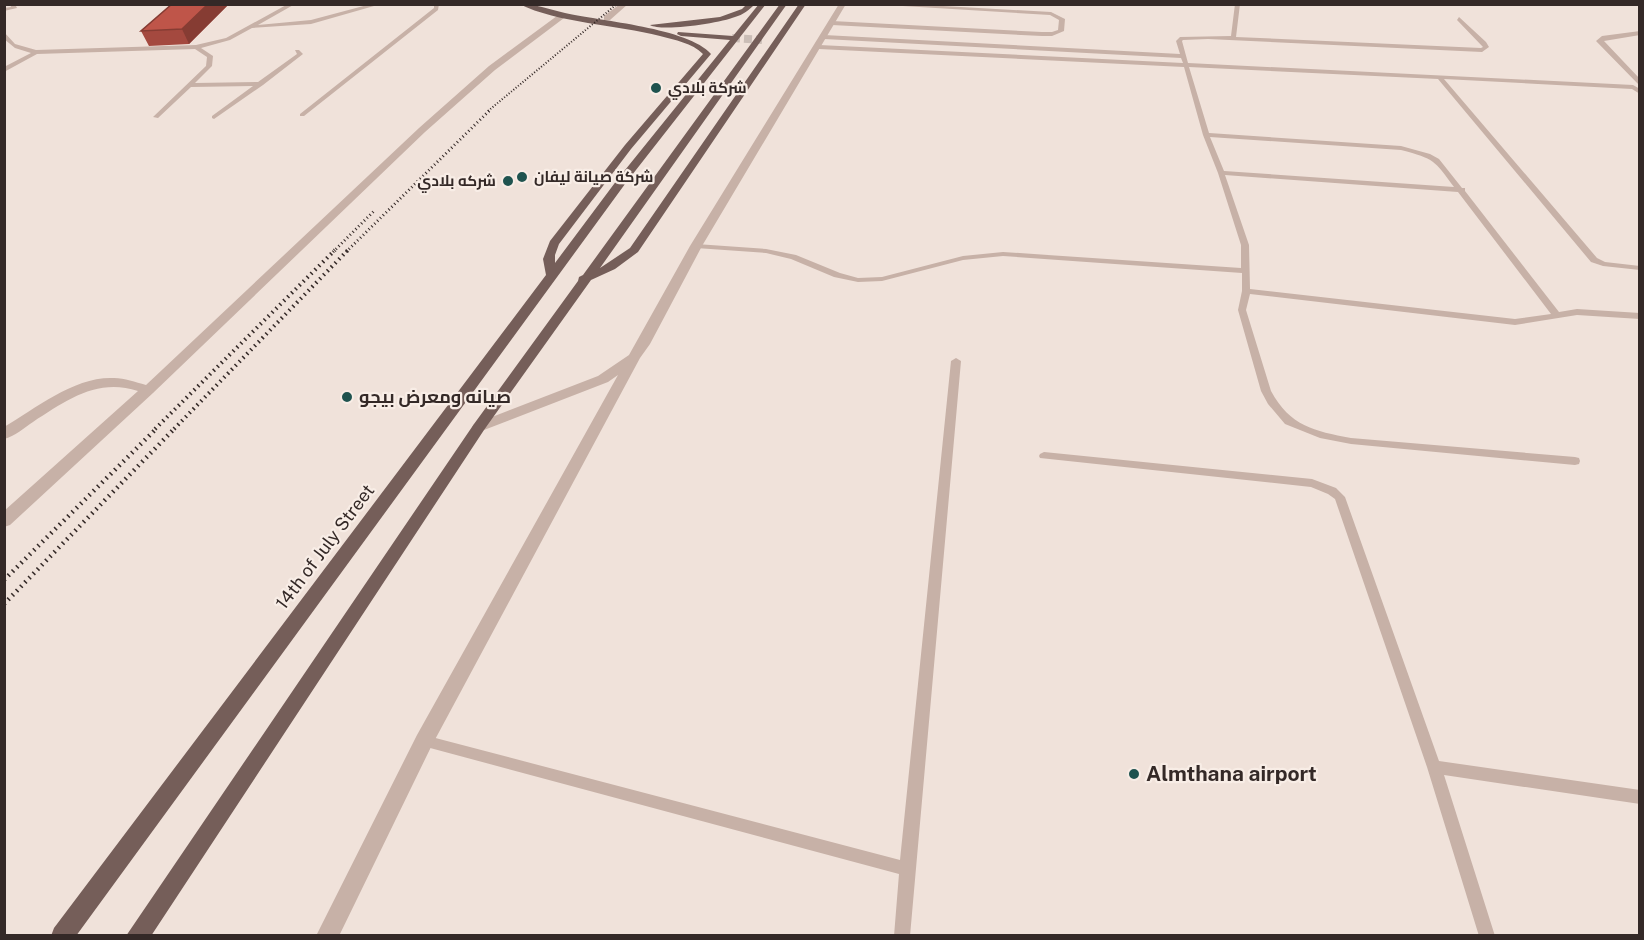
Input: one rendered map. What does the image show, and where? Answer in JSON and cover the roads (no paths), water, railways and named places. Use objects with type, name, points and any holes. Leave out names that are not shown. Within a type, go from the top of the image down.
[{"type":"main road","points":[[522,4],[564,15],[732,38]]},
{"type":"main road","points":[[547,4],[651,28],[695,45],[705,50],[707,54],[628,147],[554,243],[548,254],[552,275]]},
{"type":"main road","points":[[651,28],[719,19],[742,12],[752,4]]},
{"type":"main road","name":"14th of July Street","points":[[62,936],[621,182],[763,4]]},
{"type":"main road","points":[[137,936],[479,427],[583,279],[784,4]]},
{"type":"main road","points":[[583,279],[611,267],[634,250],[803,4]]},
{"type":"main road","points":[[651,28],[738,31]]},
{"type":"main road","points":[[768,33],[781,38]]},
{"type":"main road","points":[[762,40],[781,38]]},
{"type":"street","points":[[607,18],[625,4]]},
{"type":"street","points":[[327,936],[424,741],[696,246],[843,4]]},
{"type":"street","points":[[4,520],[148,390],[422,130],[492,68],[564,15]]},
{"type":"street","points":[[1640,33],[1608,36],[1600,41],[1640,84]]},
{"type":"street","points":[[479,427],[603,379],[634,358]]},
{"type":"street","points":[[4,434],[69,395],[87,387],[108,382],[148,390]]},
{"type":"lane","points":[[4,10],[14,8],[12,4]]},
{"type":"lane","points":[[4,33],[7,43],[18,49],[36,52],[196,47],[219,42],[254,27],[293,4]]},
{"type":"lane","points":[[254,27],[311,22],[379,4]]},
{"type":"lane","points":[[302,115],[436,9],[437,4]]},
{"type":"lane","points":[[831,22],[1042,34],[1061,31],[1062,19],[1051,14],[872,4]]},
{"type":"lane","points":[[1233,38],[1238,4]]},
{"type":"lane","points":[[1459,19],[1486,47],[1482,50],[1233,38],[1182,38],[1179,41],[1206,135],[1245,245],[1246,291],[1242,310],[1266,391],[1273,404],[1289,422],[1324,436],[1351,441],[1575,461]]},
{"type":"lane","points":[[821,42],[1184,56]]},
{"type":"lane","points":[[821,42],[1065,60],[1633,87],[1640,92]]},
{"type":"lane","points":[[156,117],[209,66],[210,56],[196,47]]},
{"type":"lane","points":[[1063,50],[1065,60]]},
{"type":"lane","points":[[214,117],[294,59],[300,54],[297,51]]},
{"type":"lane","points":[[6,68],[36,52]]},
{"type":"lane","points":[[1440,78],[1594,260],[1603,264],[1640,268]]},
{"type":"lane","points":[[191,85],[261,84]]},
{"type":"lane","points":[[1206,135],[1413,150],[1437,160],[1557,315]]},
{"type":"lane","points":[[1221,173],[1462,190]]},
{"type":"lane","points":[[696,246],[766,251],[793,257],[837,275],[858,280],[882,279],[963,258],[1003,254],[1245,271]]},
{"type":"lane","points":[[1246,291],[1515,322],[1557,315],[1596,313],[1640,316]]},
{"type":"lane","points":[[903,936],[907,868],[956,361]]},
{"type":"lane","points":[[1044,456],[1312,483],[1332,491],[1344,505],[1434,767],[1487,936]]},
{"type":"lane","points":[[424,741],[907,868]]},
{"type":"lane","points":[[1434,767],[1640,796]]},
{"type":"tunnel","points":[[732,38],[762,40]]},
{"type":"railway","points":[[488,111],[617,4]]},
{"type":"railway","points":[[347,251],[490,110]]},
{"type":"railway","points":[[335,250],[374,211]]},
{"type":"railway","points":[[155,429],[335,250]]},
{"type":"railway","points":[[174,429],[347,251]]},
{"type":"railway","points":[[4,580],[157,428]]},
{"type":"railway","points":[[4,604],[175,428]]},
{"type":"place","name":"شركة بلادي","points":[[656,88]]},
{"type":"place","name":"شركة صيانة ليفان","points":[[522,177]]},
{"type":"place","name":"شركه بلادي","points":[[508,181]]},
{"type":"place","name":"صيانه ومعرض بيجو","points":[[347,397]]},
{"type":"place","name":"Almthana airport","points":[[1134,774]]}]
